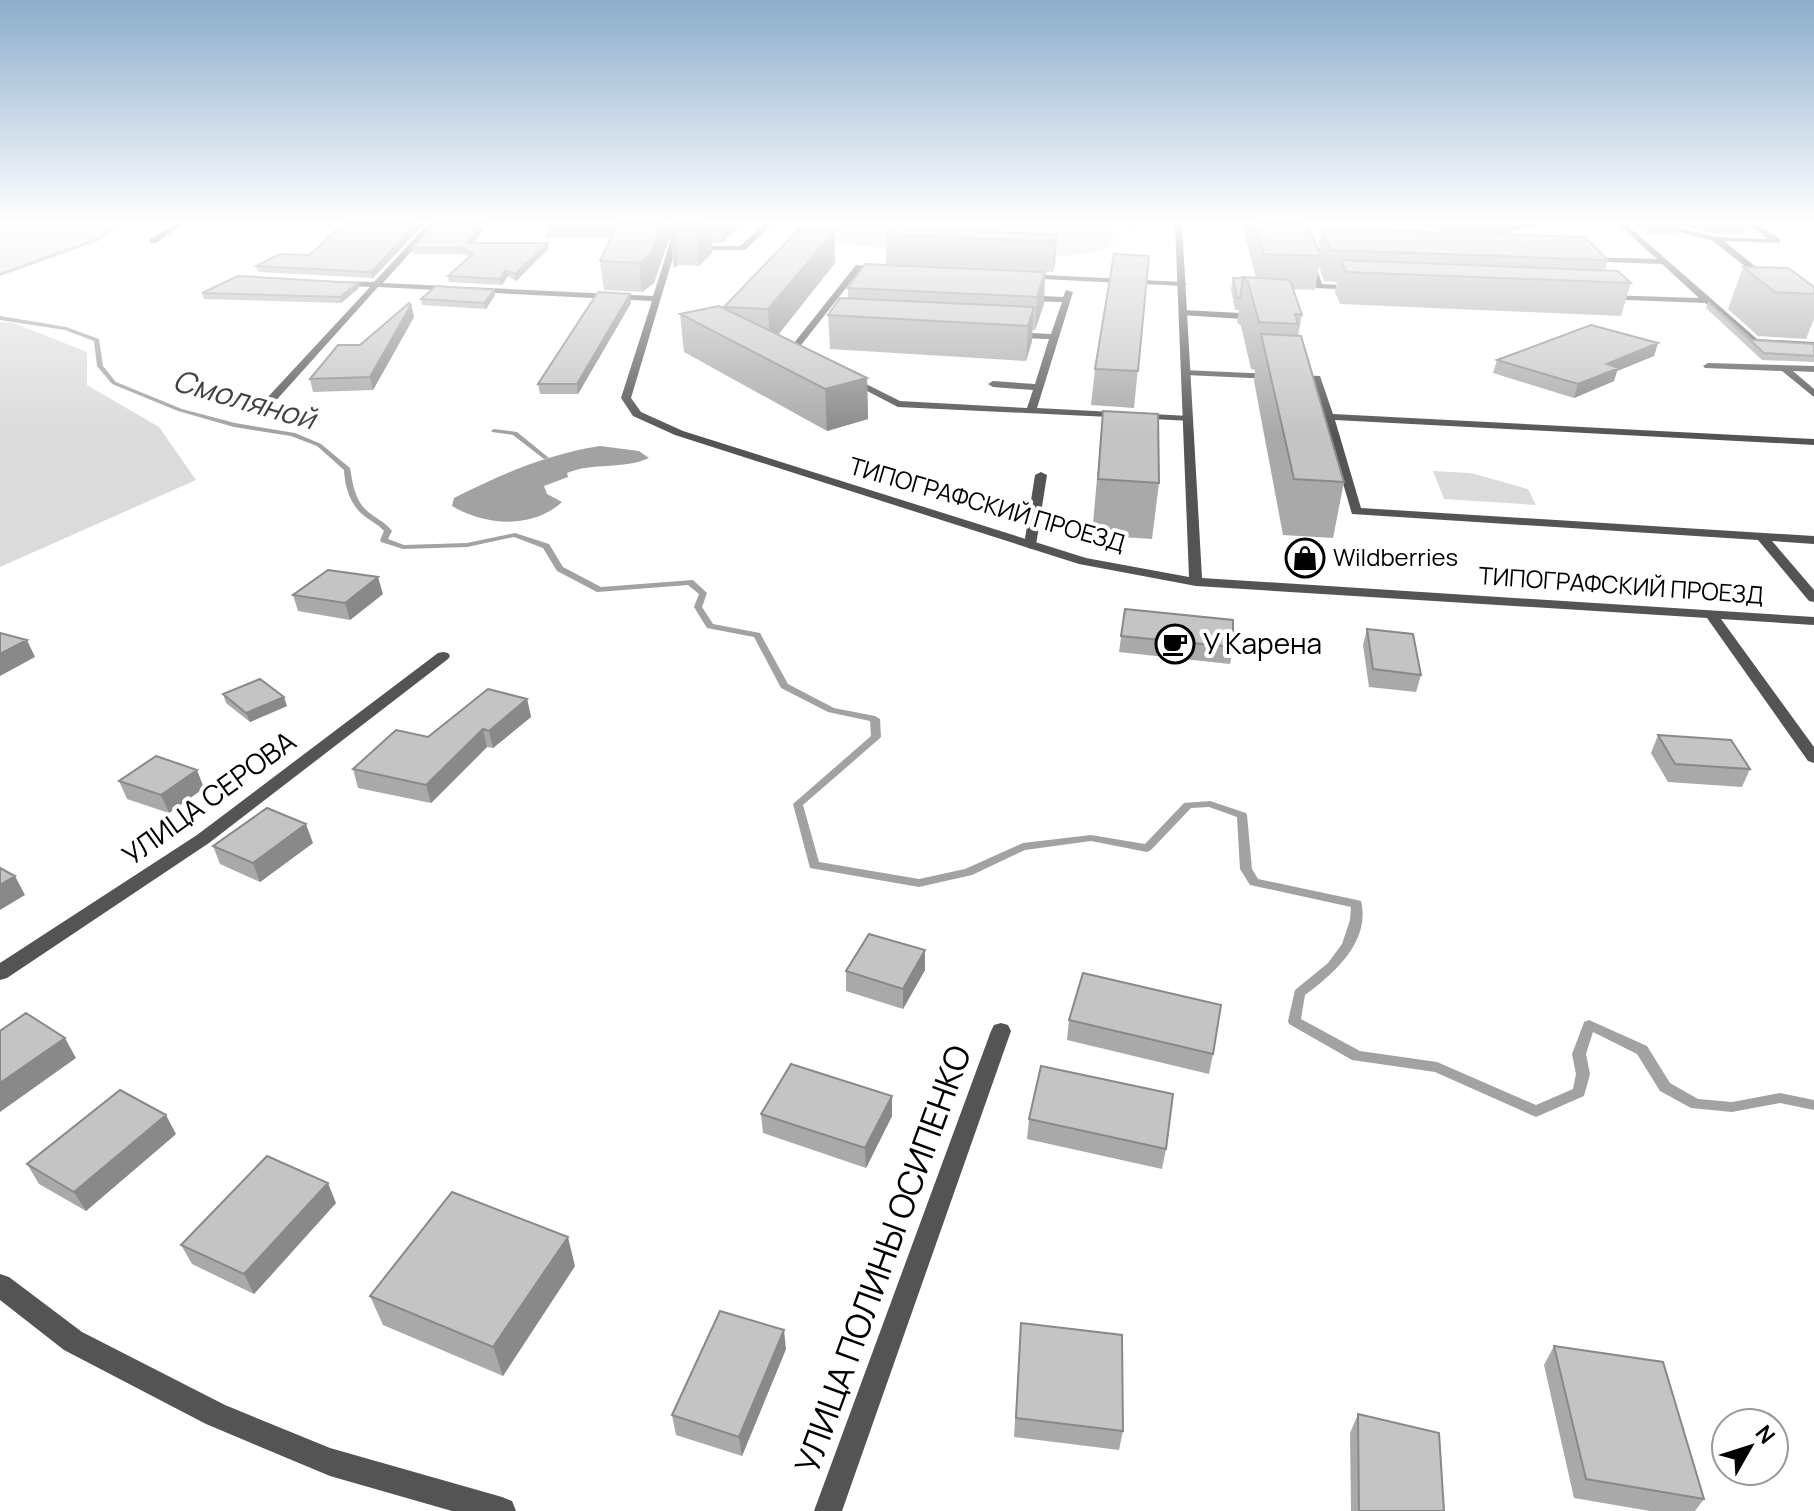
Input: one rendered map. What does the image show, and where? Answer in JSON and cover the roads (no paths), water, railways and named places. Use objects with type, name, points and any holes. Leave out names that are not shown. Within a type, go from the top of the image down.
[{"type":"street","points":[[258,414],[366,295]]},
{"type":"street","points":[[567,295],[657,299],[658,295]]},
{"type":"street","points":[[819,363],[793,350],[837,295]]},
{"type":"street","points":[[1031,411],[1068,295]]},
{"type":"street","points":[[1183,295],[1196,582]]},
{"type":"street","points":[[1700,295],[1755,342],[1814,345]]},
{"type":"street","points":[[1006,297],[1066,300]]},
{"type":"street","points":[[1597,297],[1707,301]]},
{"type":"street","name":"ТИПОГРАФСКИЙ ПРОЕЗД","points":[[657,299],[627,388],[629,407],[637,414],[679,433],[1084,561],[1196,582],[1814,621]]},
{"type":"street","points":[[1184,313],[1264,317]]},
{"type":"street","points":[[814,324],[829,324]]},
{"type":"street","points":[[994,334],[1054,337]]},
{"type":"street","points":[[1794,344],[1814,362]]},
{"type":"street","points":[[1708,366],[1814,369]]},
{"type":"street","points":[[1784,368],[1814,394]]},
{"type":"street","points":[[832,370],[898,404],[1189,419]]},
{"type":"street","points":[[1186,372],[1317,378],[1356,511],[1814,540]]},
{"type":"street","points":[[993,384],[1039,387]]},
{"type":"street","points":[[1328,417],[1814,442]]},
{"type":"street","points":[[1030,545],[1041,475]]},
{"type":"street","points":[[1762,537],[1814,598]]},
{"type":"street","points":[[1710,613],[1814,758]]},
{"type":"street","name":"УЛИЦА СЕРОВА","points":[[0,973],[203,839],[443,656]]},
{"type":"street","name":"УЛИЦА ПОЛИНЫ ОСИПЕНКО","points":[[828,1511],[1001,1031]]},
{"type":"street","points":[[0,1285],[73,1341],[216,1415],[330,1462],[502,1511]]},
{"type":"waterway","name":"Смоляной","points":[[0,318],[66,329],[97,340],[100,366],[114,383],[180,410],[234,425],[293,434],[319,445],[348,469],[353,497],[363,511],[388,531],[384,540],[403,547],[467,545],[515,535],[546,546],[560,569],[600,590],[690,582],[703,593],[698,607],[710,626],[757,635],[784,686],[831,710],[875,719],[876,737],[798,804],[814,865],[919,883],[968,872],[1023,847],[1091,838],[1147,848],[1188,805],[1210,804],[1242,815],[1246,869],[1254,882],[1357,904],[1356,920],[1348,945],[1333,966],[1299,993],[1294,1021],[1357,1056],[1437,1067],[1536,1111],[1579,1092],[1583,1074],[1579,1054],[1589,1025],[1642,1050],[1665,1087],[1696,1104],[1732,1107],[1780,1098],[1814,1105]]},
{"type":"waterway","points":[[494,431],[515,433],[546,458]]},
{"type":"place","name":"Wildberries","points":[[1305,558]]},
{"type":"place","name":"У Карена","points":[[1175,644]]}]
